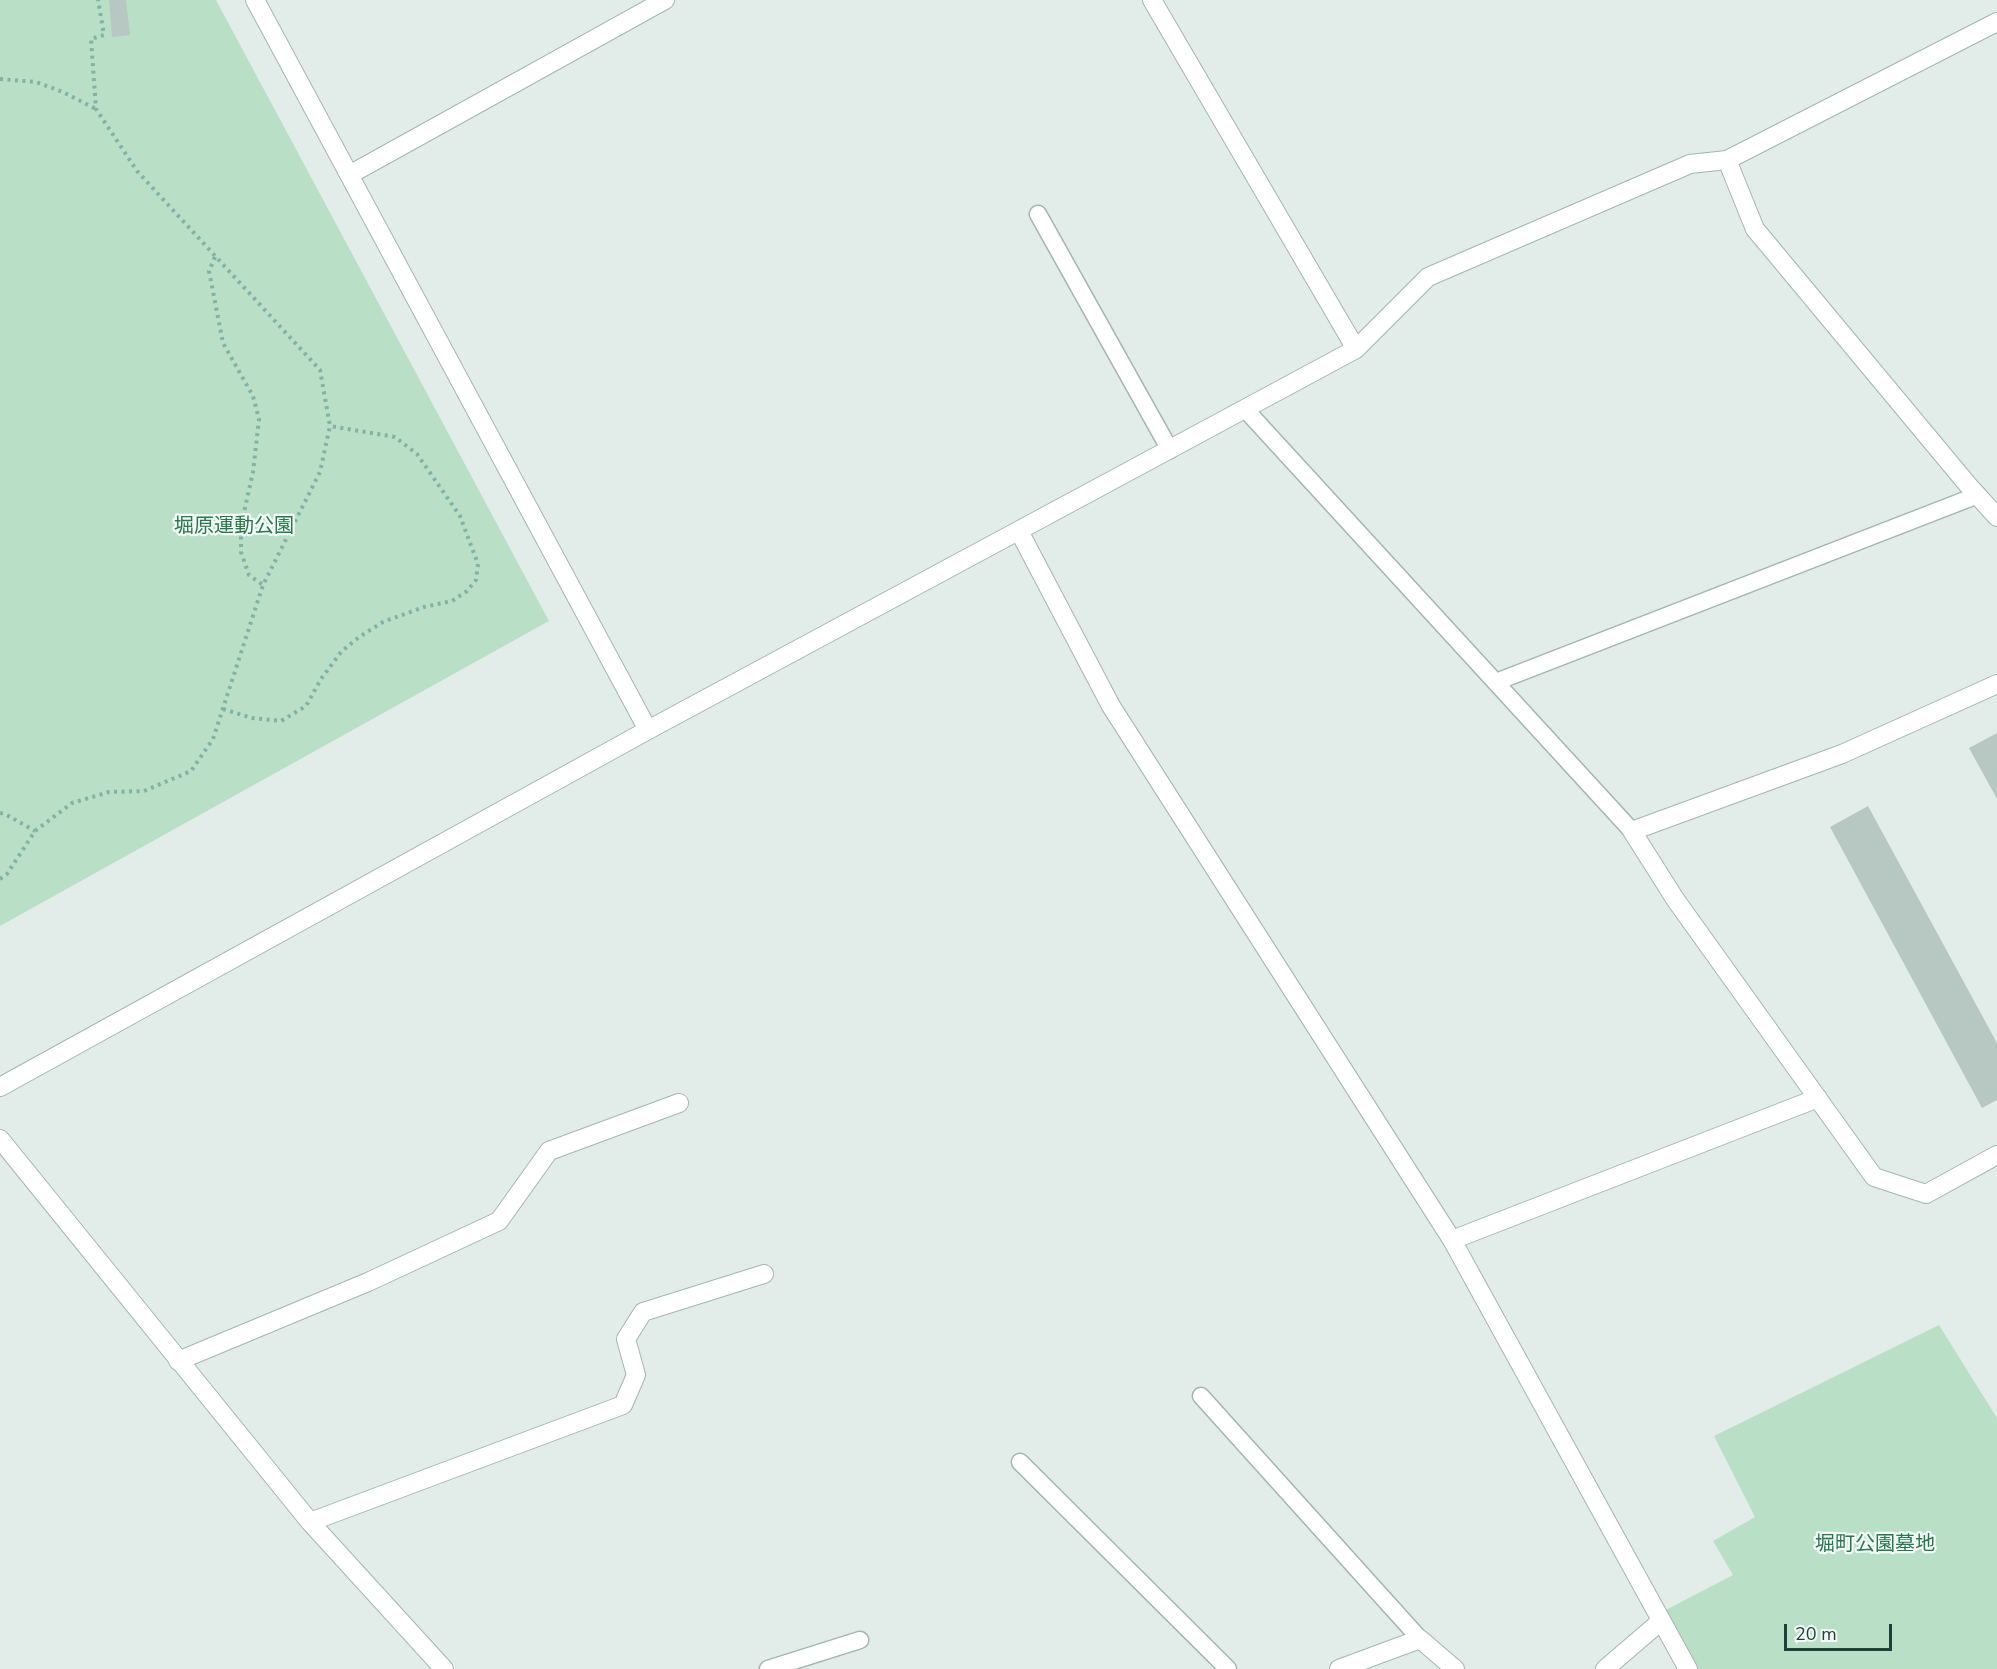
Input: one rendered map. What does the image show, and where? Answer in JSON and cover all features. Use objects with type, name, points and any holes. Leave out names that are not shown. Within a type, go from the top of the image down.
[{"type":"street","points":[[255,0],[648,730]]},
{"type":"street","points":[[349,175],[665,0]]},
{"type":"street","points":[[1152,0],[1356,349]]},
{"type":"street","points":[[0,1087],[648,730],[1356,349],[1428,277],[1690,164],[1727,160],[1997,22]]},
{"type":"street","points":[[1727,160],[1755,229],[1997,517]]},
{"type":"street","points":[[1019,531],[1111,706],[1452,1240],[1688,1669]]},
{"type":"street","points":[[1997,684],[1842,754],[1632,831],[1675,899],[1874,1177],[1926,1194],[1997,1155]]},
{"type":"street","points":[[1452,1240],[1818,1098]]},
{"type":"street","points":[[178,1361],[368,1282],[499,1221],[549,1151],[679,1103]]},
{"type":"street","points":[[0,1139],[310,1522],[444,1669]]},
{"type":"street","points":[[310,1522],[623,1405],[636,1375],[626,1339],[643,1312],[764,1274]]},
{"type":"street","points":[[1605,1669],[1662,1621]]},
{"type":"street","points":[[1339,1669],[1420,1639],[1455,1669]]},
{"type":"lane","points":[[1038,214],[1170,450]]},
{"type":"lane","points":[[1245,409],[1632,831]]},
{"type":"lane","points":[[1496,682],[1978,495]]},
{"type":"lane","points":[[1201,1396],[1420,1639]]},
{"type":"lane","points":[[1020,1462],[1228,1669]]},
{"type":"lane","points":[[768,1669],[860,1640]]},
{"type":"path","points":[[96,109],[92,39],[104,35],[98,0]]},
{"type":"path","points":[[0,79],[36,82],[63,92],[96,109],[137,171],[320,370],[330,426],[320,472],[263,585],[213,739],[191,771],[144,791],[109,792],[72,803],[35,831],[7,874],[0,879]]},
{"type":"path","points":[[216,257],[209,271],[223,343],[253,396],[259,419],[253,472],[241,526],[241,552],[249,575],[263,585]]},
{"type":"path","points":[[223,709],[252,718],[281,721],[306,706],[321,679],[341,652],[359,637],[383,622],[424,607],[452,601],[476,580],[478,564],[460,516],[417,454],[395,437],[330,426]]},
{"type":"path","points":[[0,813],[35,831]]},
{"type":"green space","name":"堀原運動公園","points":[[0,0],[216,0],[549,621],[0,926]]},
{"type":"green space","name":"堀町公園墓地","points":[[1939,1325],[1997,1418],[1997,1669],[1688,1669],[1660,1613],[1733,1575],[1713,1541],[1755,1517],[1714,1436]]},
{"type":"building","points":[[109,0],[126,0],[130,35],[112,37]]},
{"type":"building","points":[[1997,733],[1997,799],[1969,748]]},
{"type":"building","points":[[1868,806],[1997,1043],[1997,1100],[1982,1108],[1830,827]]}]
